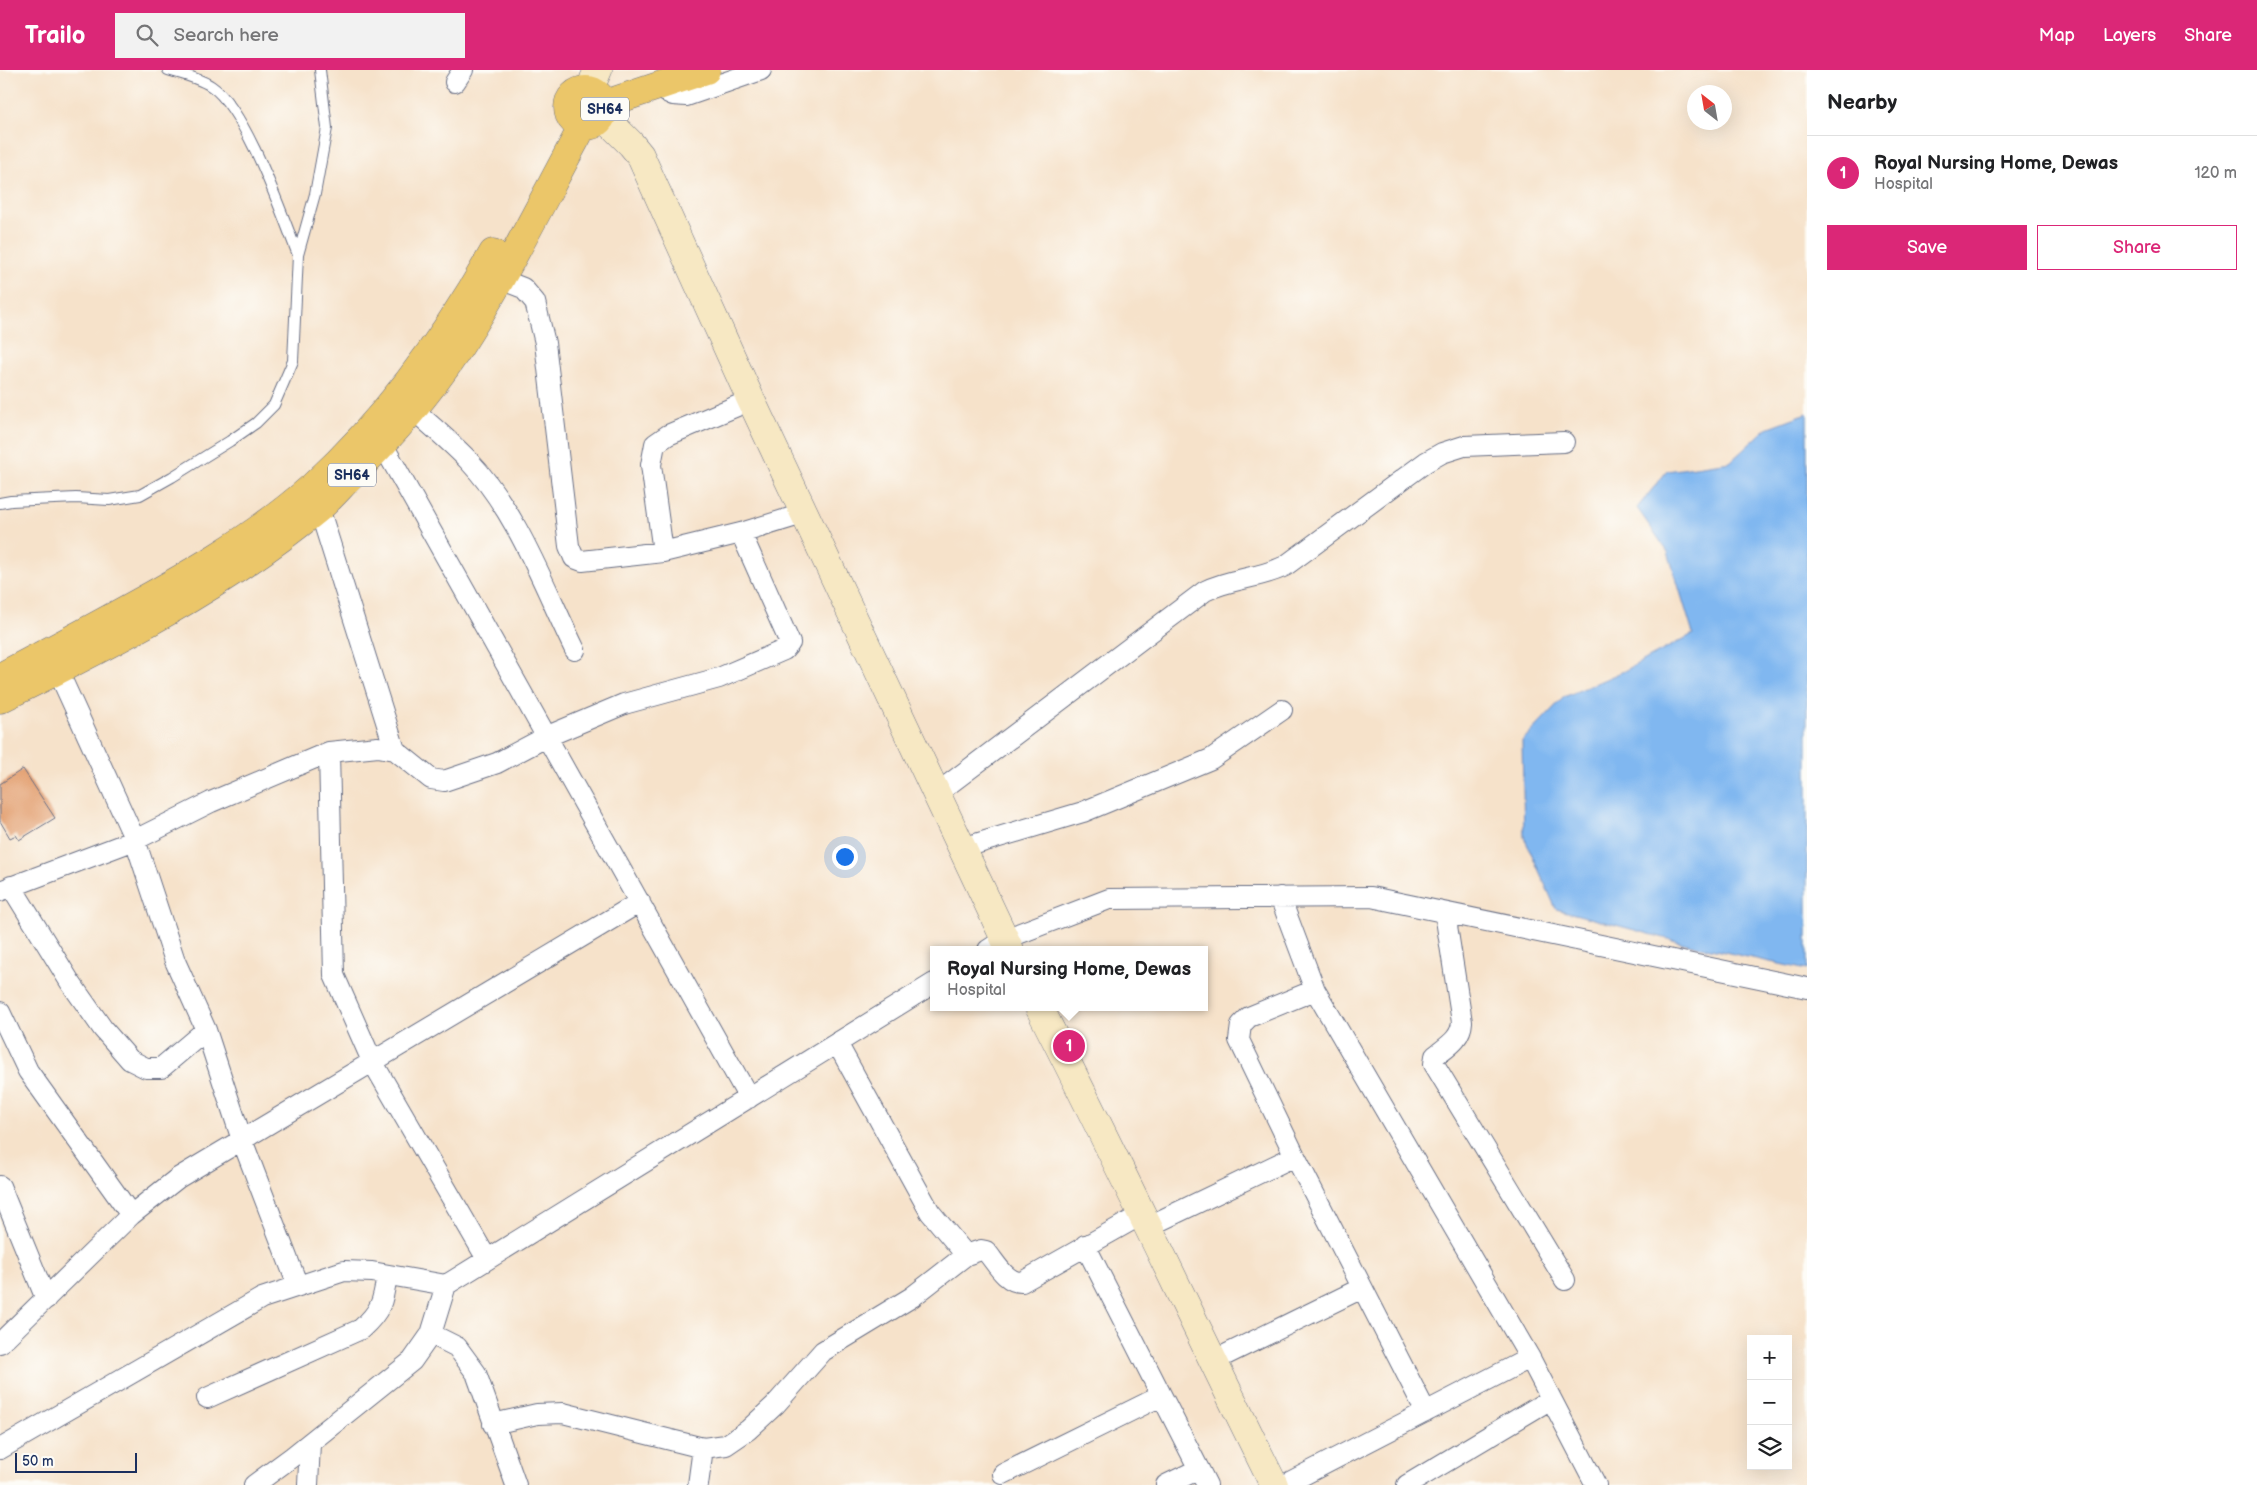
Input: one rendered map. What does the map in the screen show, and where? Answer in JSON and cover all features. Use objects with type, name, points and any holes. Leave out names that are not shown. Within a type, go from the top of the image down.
[{"type":"main road","name":"SH64","points":[[0,677],[177,582],[243,540],[312,486],[372,426],[426,358],[593,96],[656,87],[706,70]]},
{"type":"main road","name":"SH64","points":[[0,699],[58,671],[198,593],[251,560],[319,508],[383,444],[413,409],[456,351],[500,279],[593,96]]},
{"type":"street","points":[[656,87],[673,95],[686,96],[761,70]]},
{"type":"street","points":[[593,96],[640,155],[750,400],[806,513],[962,848],[1001,946],[1109,899],[1371,897],[1807,988]]},
{"type":"street","points":[[500,279],[523,288],[535,302],[544,343],[569,546],[574,558],[582,560],[663,552],[742,533],[806,513]]},
{"type":"street","points":[[663,552],[651,465],[655,444],[668,435],[750,400]]},
{"type":"street","points":[[413,409],[469,461],[493,491],[517,530],[575,650]]},
{"type":"street","points":[[936,794],[1205,591],[1221,583],[1260,577],[1285,566],[1426,462],[1442,453],[1464,446],[1564,442]]},
{"type":"street","points":[[383,444],[749,1098]]},
{"type":"street","points":[[319,508],[395,750]]},
{"type":"street","points":[[206,1030],[161,1068],[146,1068],[130,1060],[103,1029],[5,888],[135,840],[211,802],[329,752],[378,747],[395,750],[431,779],[444,781],[497,763],[548,736],[624,704],[719,678],[784,650],[790,643],[742,533]]},
{"type":"street","points":[[58,671],[135,840],[176,961],[206,1030],[242,1140],[298,1286]]},
{"type":"street","points":[[962,848],[1083,812],[1211,760],[1282,710]]},
{"type":"street","points":[[329,752],[334,975],[372,1061],[487,1259]]},
{"type":"street","points":[[1280,897],[1315,990],[1530,1358],[1596,1485]]},
{"type":"street","points":[[0,1343],[131,1215],[178,1178],[640,902]]},
{"type":"street","points":[[1445,912],[1462,1022],[1458,1037],[1435,1056],[1434,1064],[1565,1280]]},
{"type":"street","points":[[0,1449],[262,1298],[344,1271],[446,1284],[930,985]]},
{"type":"street","points":[[1315,990],[1249,1017],[1241,1025],[1238,1040],[1426,1412]]},
{"type":"street","points":[[1041,1011],[1117,1160],[1144,1221],[1274,1485]]},
{"type":"street","points":[[0,1012],[28,1070],[131,1215]]},
{"type":"street","points":[[837,1043],[930,1212],[966,1255]]},
{"type":"street","points":[[493,1424],[537,1414],[563,1413],[703,1448],[726,1445],[748,1430],[776,1405],[823,1351],[912,1296],[966,1255],[981,1250],[986,1251],[1009,1279],[1015,1282],[1022,1282],[1085,1245],[1295,1156]]},
{"type":"street","points":[[0,1186],[46,1299]]},
{"type":"street","points":[[1085,1245],[1203,1477],[1166,1485]]},
{"type":"street","points":[[207,1398],[361,1330],[375,1316],[383,1302],[387,1275]]},
{"type":"street","points":[[254,1485],[310,1443],[412,1361],[431,1334],[446,1284]]},
{"type":"street","points":[[1213,1361],[1362,1288]]},
{"type":"street","points":[[431,1334],[457,1348],[476,1373],[516,1485]]},
{"type":"street","points":[[1284,1485],[1530,1358]]},
{"type":"street","points":[[1003,1474],[1161,1396]]},
{"type":"street","points":[[1407,1485],[1551,1399]]},
{"type":"street","points":[[308,1485],[310,1443]]},
{"type":"street","points":[[698,1485],[703,1448]]},
{"type":"lane","points":[[168,70],[212,86],[228,103],[254,147],[298,255]]},
{"type":"lane","points":[[0,504],[12,501],[76,498],[109,500],[140,495],[172,477],[256,423],[274,404],[292,361],[298,255],[315,194],[327,128],[320,70]]},
{"type":"water","points":[[1807,413],[1807,970],[1683,943],[1556,909],[1524,837],[1522,741],[1564,697],[1624,671],[1693,634],[1668,552],[1637,508],[1667,471],[1730,462],[1767,428]]},
{"type":"building","points":[[23,769],[55,818],[19,840],[16,835],[10,838],[0,821],[0,784]]},
{"type":"place","name":"Royal Nursing Home, Dewas","points":[[1069,1046]]}]
